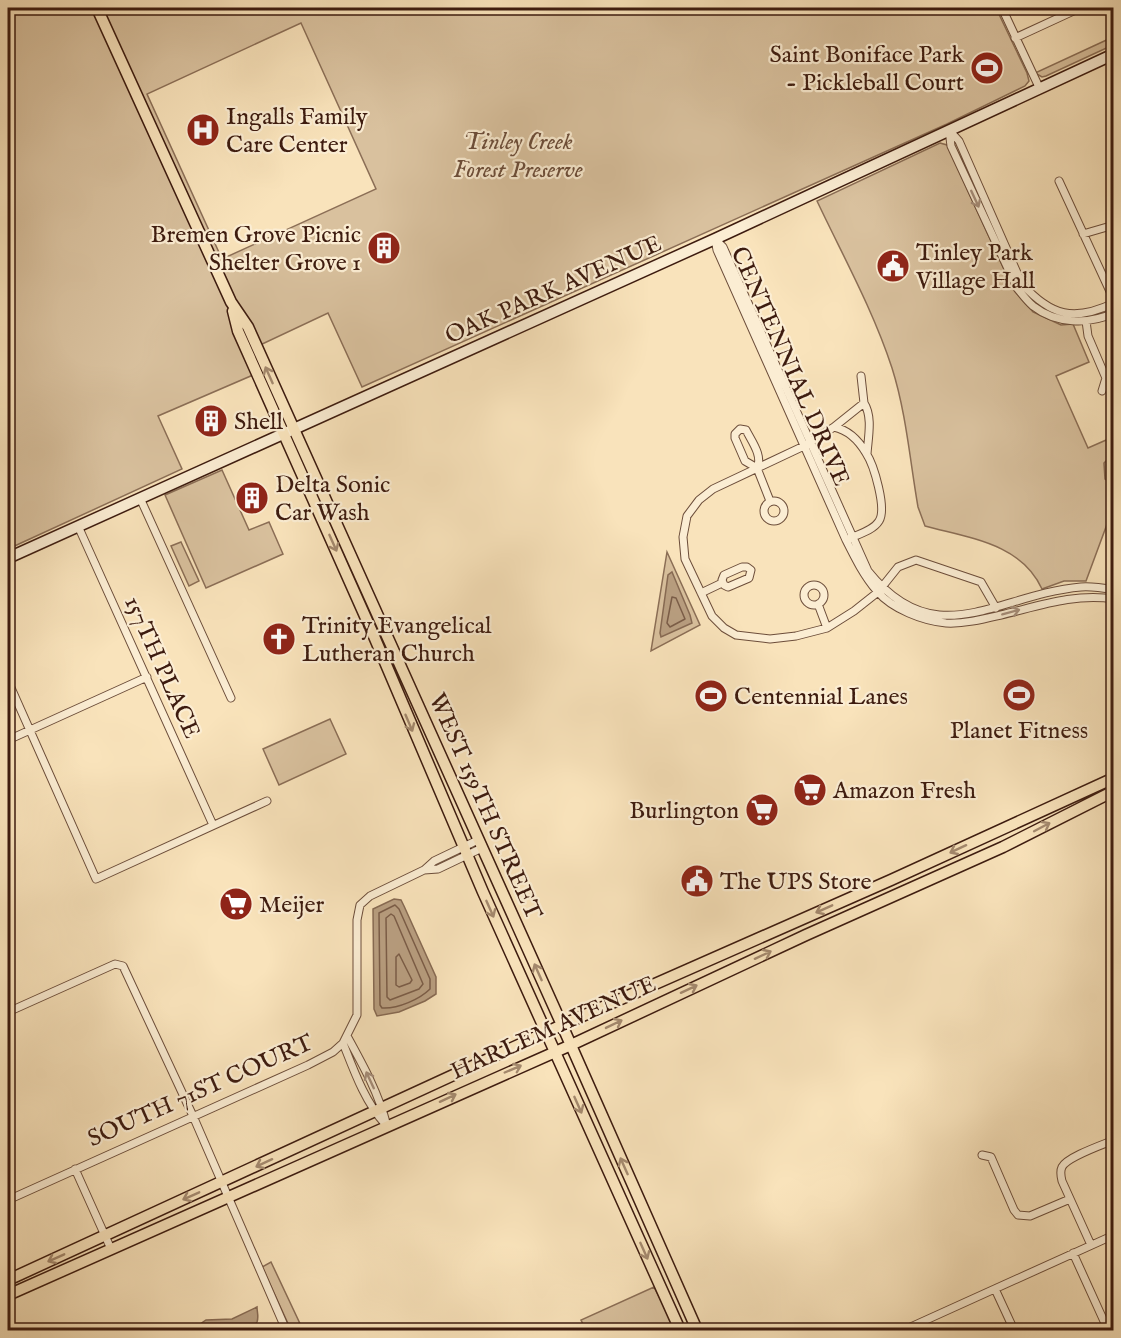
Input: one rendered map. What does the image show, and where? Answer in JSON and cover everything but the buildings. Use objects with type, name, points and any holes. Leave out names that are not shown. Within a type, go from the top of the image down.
[{"type":"main road","name":"WEST 159TH STREET","points":[[97,8],[231,302],[248,327],[288,430],[465,851],[681,1330]]},
{"type":"main road","name":"WEST 159TH STREET","points":[[288,430],[480,844],[697,1330]]},
{"type":"main road","name":"HARLEM AVENUE","points":[[8,1280],[562,1025],[891,880],[1113,778]]},
{"type":"main road","name":"HARLEM AVENUE","points":[[8,1295],[571,1045],[806,935],[1003,847],[1113,791]]},
{"type":"street","points":[[1002,8],[1039,87]]},
{"type":"street","points":[[1015,38],[1080,8]]},
{"type":"street","name":"OAK PARK AVENUE","points":[[8,558],[715,239],[1113,54]]},
{"type":"street","points":[[949,130],[959,141],[1017,288],[1032,305],[1046,314],[1064,320],[1086,321],[1101,319],[1113,314]]},
{"type":"street","points":[[1011,269],[1038,301],[1051,309],[1070,313],[1090,312],[1113,302],[1059,181]]},
{"type":"street","points":[[1083,234],[1113,225]]},
{"type":"street","name":"CENTENNIAL DRIVE","points":[[715,239],[723,247],[850,538],[861,569],[896,607],[930,620],[948,623],[1000,615],[1064,599],[1086,597],[1113,599]]},
{"type":"street","points":[[1086,321],[1088,336],[1106,378],[1102,391]]},
{"type":"street","points":[[861,376],[869,424],[867,454]]},
{"type":"street","points":[[864,403],[808,444],[708,491],[687,516],[683,537],[685,559],[715,621],[736,635],[778,638],[796,636],[828,627],[854,611],[880,590],[898,567],[916,560],[981,582],[996,608]]},
{"type":"street","points":[[834,427],[845,429],[867,454],[881,500],[880,520],[875,526],[850,538]]},
{"type":"street","points":[[756,468],[760,463],[759,456],[746,430],[740,429],[735,438],[745,460],[756,468],[770,501]]},
{"type":"street","points":[[140,498],[231,698]]},
{"type":"street","name":"157TH PLACE","points":[[78,525],[213,825]]},
{"type":"street","points":[[701,593],[722,583]]},
{"type":"street","name":"CENTENNIAL DRIVE","points":[[880,590],[901,602],[937,615],[951,616],[980,613],[1067,589],[1083,587],[1113,590]]},
{"type":"street","points":[[818,604],[828,627]]},
{"type":"street","points":[[8,740],[147,677]]},
{"type":"street","points":[[8,681],[96,879],[267,801]]},
{"type":"street","name":"SOUTH 71ST COURT","points":[[8,1200],[333,1052],[345,1040],[357,1015],[358,910],[364,901],[424,870],[435,861],[480,844]]},
{"type":"street","points":[[8,1012],[115,964],[123,966],[193,1116],[286,1330]]},
{"type":"street","points":[[345,1040],[363,1065],[387,1126]]},
{"type":"street","points":[[1091,1245],[1062,1181],[1062,1166],[1069,1160],[1113,1140]]},
{"type":"street","points":[[982,1155],[991,1157],[1018,1215],[1030,1216],[1070,1198]]},
{"type":"street","points":[[75,1168],[111,1249]]},
{"type":"street","points":[[904,1330],[919,1328],[995,1289],[1113,1235]]},
{"type":"street","points":[[1072,1253],[1108,1330]]},
{"type":"street","points":[[995,1289],[1014,1330]]},
{"type":"green space","name":"Tinley Creek Forest Preserve","points":[[8,8],[996,8],[1027,73],[1029,81],[1025,86],[947,124],[362,387],[328,313],[243,353],[253,375],[158,416],[182,469],[8,549]],"holes":[[[301,23],[376,189],[222,259],[147,94]]]},
{"type":"green space","points":[[1113,37],[1113,45],[1046,76],[1042,77],[1035,73]]},
{"type":"green space","points":[[940,143],[947,145],[1013,289],[1033,312],[1061,325],[1073,324],[1089,362],[1056,376],[1088,448],[1113,437],[1113,508],[1086,581],[1064,581],[1042,589],[1033,574],[1021,561],[1007,552],[976,539],[925,526],[918,507],[904,419],[892,368],[867,304],[817,201]]},
{"type":"green space","points":[[222,470],[249,530],[269,522],[283,554],[206,588],[165,495]]},
{"type":"green space","points":[[181,542],[199,581],[189,586],[171,546]]},
{"type":"green space","points":[[667,552],[700,625],[651,651]]},
{"type":"green space","points":[[330,719],[346,754],[279,785],[263,749]]},
{"type":"green space","points":[[271,1262],[303,1330],[291,1330],[262,1267]]},
{"type":"green space","points":[[654,1287],[676,1330],[586,1330],[581,1320]]},
{"type":"water","points":[[1113,454],[1113,484],[1105,479],[1104,463]]},
{"type":"water","points":[[672,572],[692,623],[661,637],[668,575]]},
{"type":"water","points":[[394,899],[401,900],[436,977],[436,994],[399,1012],[377,1016],[374,1009],[373,909]]},
{"type":"water","points":[[257,1307],[257,1322],[247,1329],[240,1331],[201,1330],[200,1324],[206,1320],[232,1319]]},
{"type":"place","name":"Saint Boniface Park - Pickleball Court","points":[[987,68]]},
{"type":"place","name":"Ingalls Family Care Center","points":[[203,130]]},
{"type":"place","name":"Bremen Grove Picnic Shelter Grove 1","points":[[384,248]]},
{"type":"place","name":"Tinley Park Village Hall","points":[[893,266]]},
{"type":"place","name":"Shell","points":[[211,421]]},
{"type":"place","name":"Delta Sonic Car Wash","points":[[252,498]]},
{"type":"place","name":"Trinity Evangelical Lutheran Church","points":[[279,639]]},
{"type":"place","name":"Planet Fitness","points":[[1019,695]]},
{"type":"place","name":"Centennial Lanes","points":[[711,696]]},
{"type":"place","name":"Amazon Fresh","points":[[810,790]]},
{"type":"place","name":"Burlington","points":[[762,810]]},
{"type":"place","name":"The UPS Store","points":[[697,881]]},
{"type":"place","name":"Meijer","points":[[236,904]]}]
